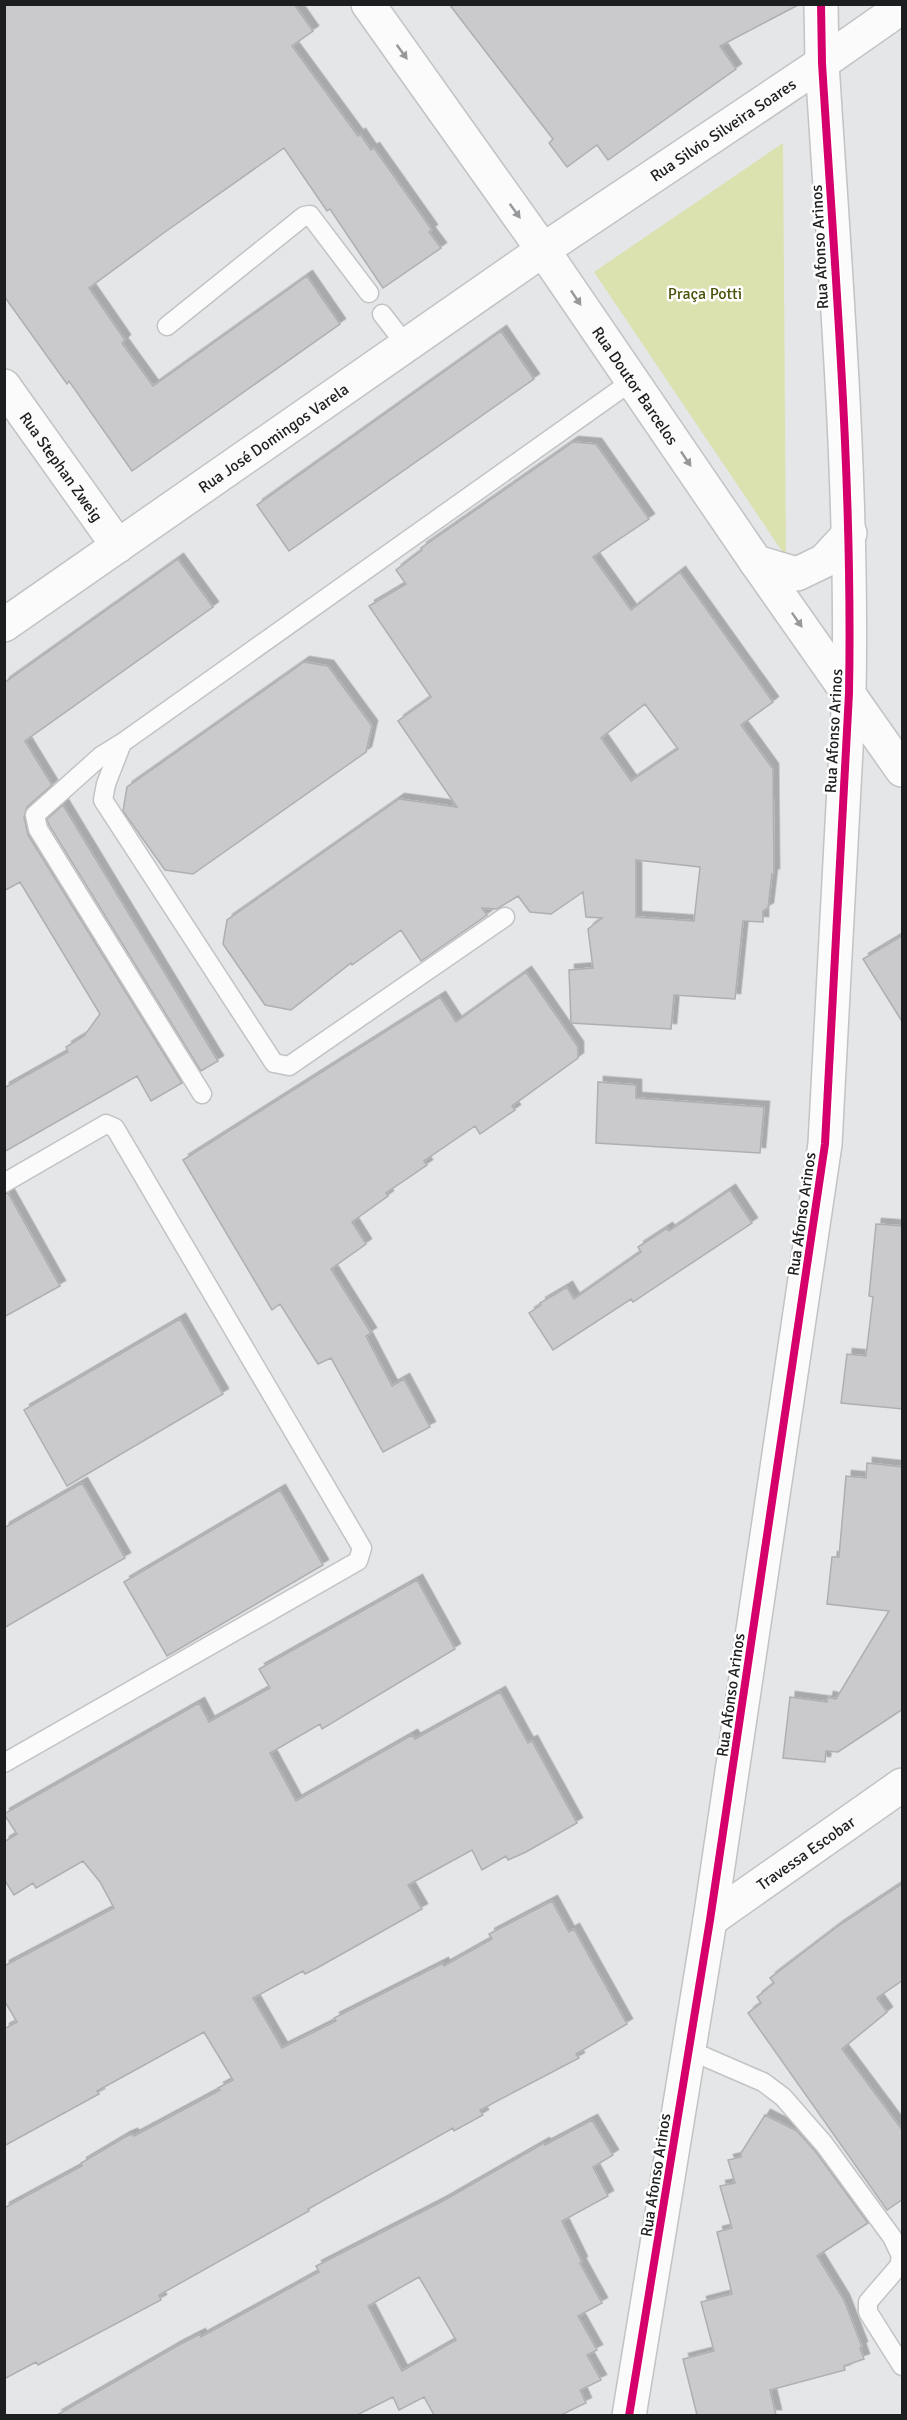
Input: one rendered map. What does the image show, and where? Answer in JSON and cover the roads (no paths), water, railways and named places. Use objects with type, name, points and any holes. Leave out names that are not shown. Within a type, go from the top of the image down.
[{"type":"street","name":"Rua Doutor Barcelos","points":[[368,4],[543,250],[756,562],[903,770]]},
{"type":"street","name":"Rua Afonso Arinos","points":[[629,2415],[710,1920],[825,1144],[849,693],[850,533],[822,63],[821,4]]},
{"type":"street","name":"Rua Silvio Silveira Soares","points":[[543,250],[903,7]]},
{"type":"street","name":"Rua José Domingos Varela","points":[[4,625],[543,250]]},
{"type":"street","name":"Rua Stephan Zweig","points":[[4,386],[118,546]]},
{"type":"street","points":[[756,562],[797,574],[824,561],[850,533]]},
{"type":"street","name":"Travessa Escobar","points":[[710,1920],[902,1787]]},
{"type":"lane","points":[[167,326],[303,216],[310,216],[369,293]]},
{"type":"lane","points":[[382,314],[406,345]]},
{"type":"lane","points":[[202,1095],[38,829],[35,815],[101,756],[632,381]]},
{"type":"lane","points":[[122,743],[106,784],[103,800],[274,1063],[289,1066],[505,917]]},
{"type":"lane","points":[[4,1183],[106,1124],[115,1128],[362,1548],[358,1561],[4,1763]]},
{"type":"lane","points":[[689,2050],[763,2082],[783,2097],[824,2144],[892,2237],[901,2256],[899,2266],[868,2302],[868,2312],[903,2366]]},
{"type":"park label","name":"Praça Potti","points":[[705,293]]}]
